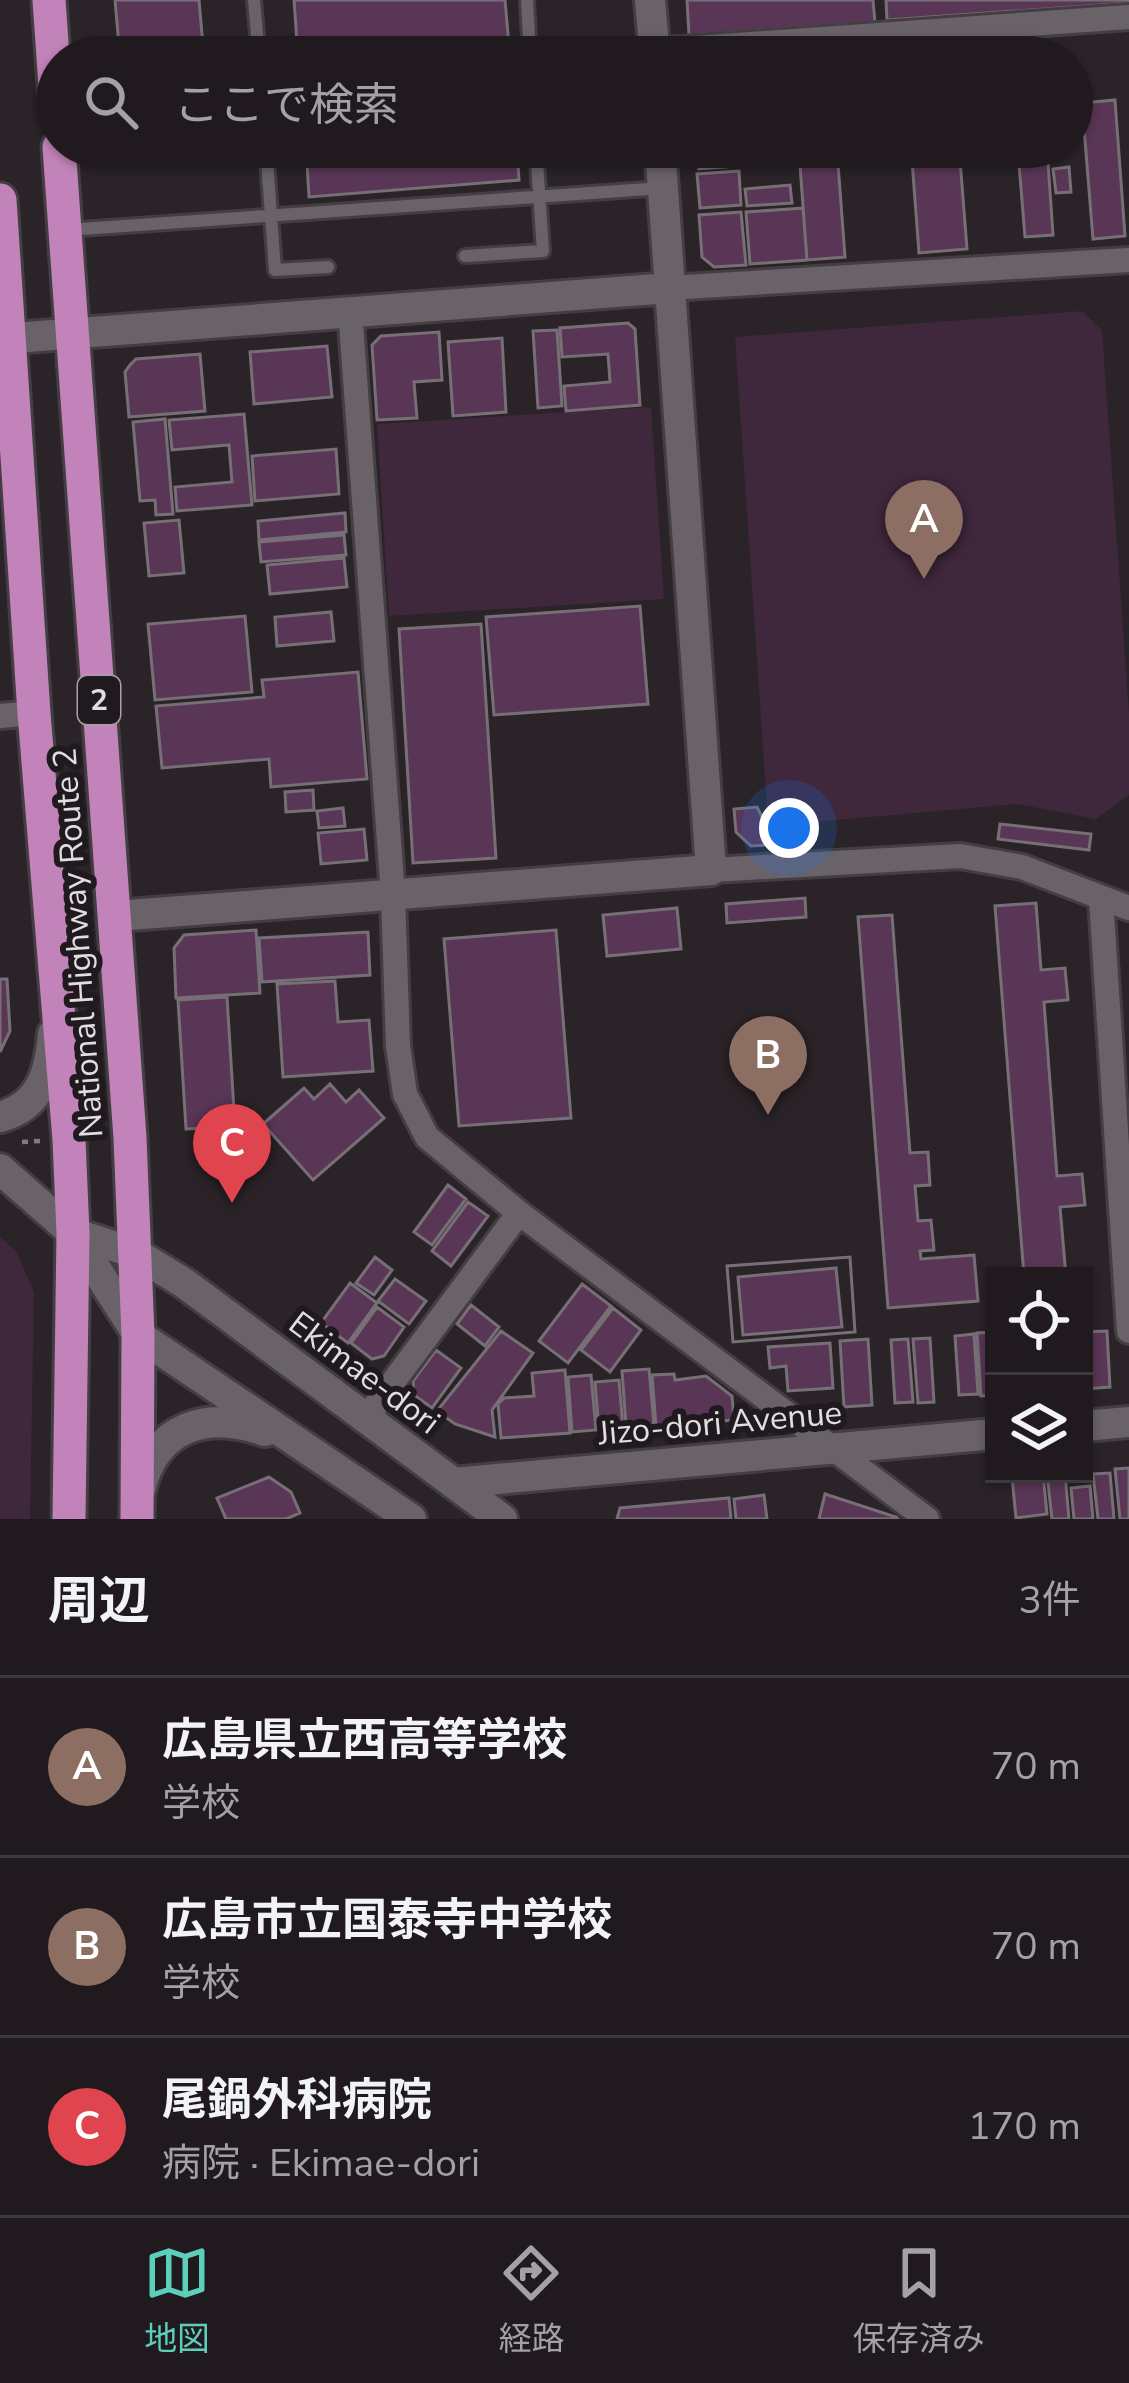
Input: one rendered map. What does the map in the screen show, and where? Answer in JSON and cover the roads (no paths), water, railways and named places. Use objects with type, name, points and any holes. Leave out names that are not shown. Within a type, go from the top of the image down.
[{"type":"highway","points":[[49,0],[52,36]]},
{"type":"highway","name":"National Highway Route 2","points":[[61,168],[116,916],[135,1253],[136,1513]]},
{"type":"highway","name":"National Highway Route 2","points":[[0,200],[17,714],[56,991],[73,1233],[69,1519]]},
{"type":"street","points":[[650,0],[653,36]]},
{"type":"street","points":[[885,36],[1129,17]]},
{"type":"street","points":[[661,168],[712,870]]},
{"type":"street","points":[[5,339],[350,310],[1129,260]]},
{"type":"street","points":[[350,310],[393,895],[398,1046],[406,1094],[428,1137],[519,1213],[927,1519]]},
{"type":"street","points":[[116,916],[712,870],[960,856],[1022,867],[1129,908]]},
{"type":"street","points":[[1101,899],[1129,1330]]},
{"type":"street","points":[[0,1117],[15,1113],[40,1091],[50,1064],[56,991]]},
{"type":"street","points":[[0,1169],[73,1233],[138,1335],[411,1519]]},
{"type":"street","points":[[367,1418],[519,1213]]},
{"type":"street","name":"Ekimae-dori","points":[[73,1233],[135,1253],[184,1283],[502,1519]]},
{"type":"street","points":[[136,1513],[145,1472],[161,1445],[187,1426],[218,1420],[248,1425],[298,1444]]},
{"type":"street","points":[[1093,1425],[1129,1422]]},
{"type":"street","name":"Jizo-dori Avenue","points":[[453,1483],[985,1435]]},
{"type":"lane","points":[[254,0],[257,36]]},
{"type":"lane","points":[[527,0],[529,36]]},
{"type":"lane","points":[[268,168],[275,270],[328,267]]},
{"type":"lane","points":[[465,256],[543,251],[537,168]]},
{"type":"lane","points":[[65,230],[662,188]]},
{"type":"place","name":"広島県立西高等学校","points":[[924,579]]},
{"type":"place","name":"広島市立国泰寺中学校","points":[[768,1115]]},
{"type":"place","name":"尾鍋外科病院","points":[[232,1203]]}]
